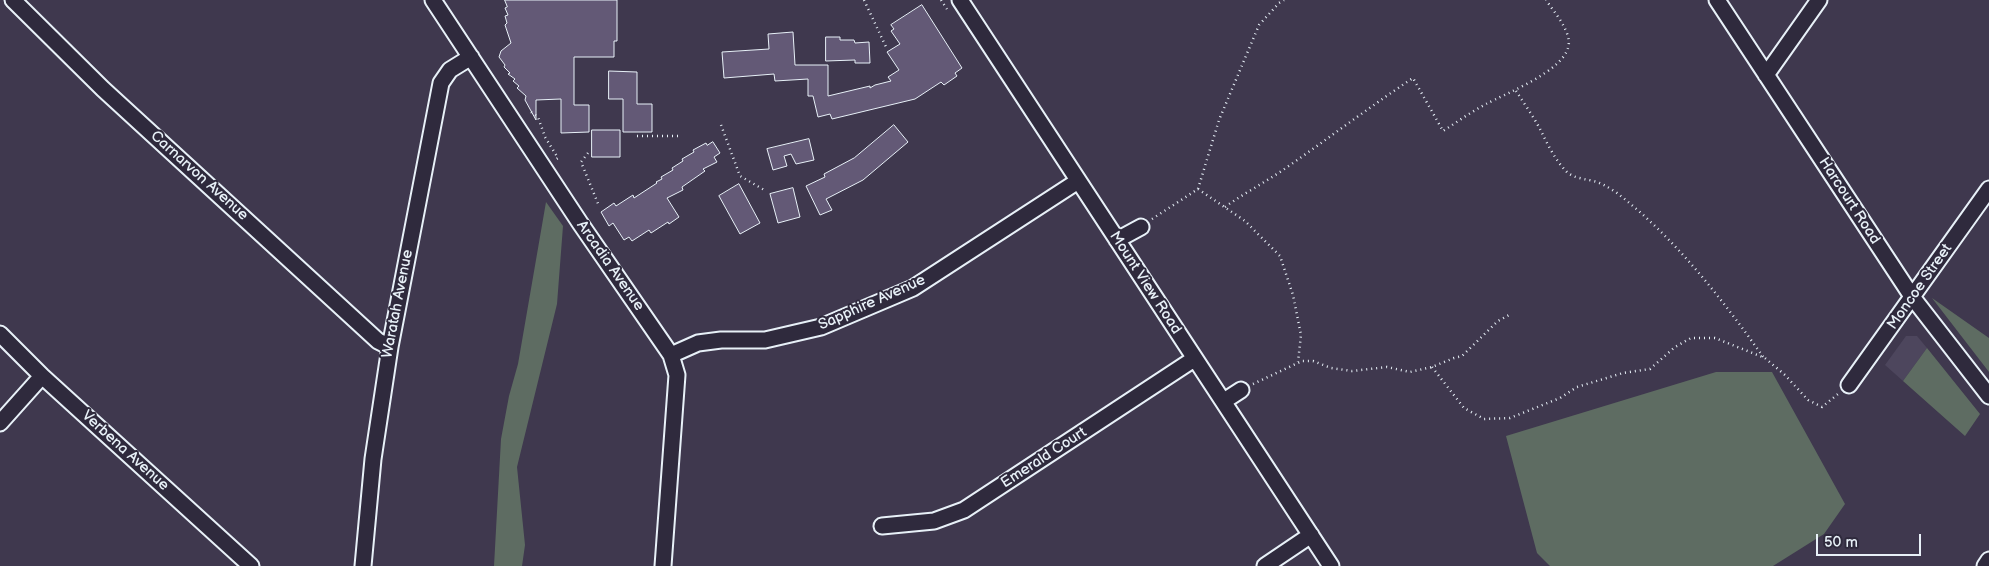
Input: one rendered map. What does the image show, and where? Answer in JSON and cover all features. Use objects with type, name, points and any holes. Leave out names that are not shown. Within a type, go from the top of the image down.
[{"type":"street","name":"Carnarvon Avenue","points":[[13,0],[103,89],[378,341],[390,346]]},
{"type":"street","name":"Arcadia Avenue","points":[[433,0],[580,223],[671,355],[677,376],[663,566]]},
{"type":"street","name":"Mount View Road","points":[[960,0],[1331,566]]},
{"type":"street","name":"Harcourt Road","points":[[1717,0],[1913,298],[1989,396]]},
{"type":"street","points":[[1766,75],[1819,0]]},
{"type":"street","name":"Waratah Avenue","points":[[363,566],[373,459],[390,346],[441,83],[450,70],[471,57]]},
{"type":"street","name":"Sapphire Avenue","points":[[671,355],[698,343],[721,340],[765,340],[821,327],[913,288],[1078,181]]},
{"type":"street","name":"Moncoe Street","points":[[1852,382],[1989,189]]},
{"type":"street","points":[[1117,240],[1141,227]]},
{"type":"street","name":"Verbena Avenue","points":[[0,334],[42,376],[251,566]]},
{"type":"street","name":"Emerald Court","points":[[882,526],[934,521],[964,510],[1194,359]]},
{"type":"street","points":[[0,423],[42,376]]},
{"type":"street","points":[[1224,401],[1241,390]]},
{"type":"street","points":[[1265,566],[1311,535]]},
{"type":"street","points":[[1985,566],[1989,560]]},
{"type":"path","points":[[864,0],[887,49]]},
{"type":"path","points":[[1141,227],[1198,189],[1220,120],[1259,25],[1284,0]]},
{"type":"path","points":[[1225,207],[1279,173],[1359,114],[1413,78],[1443,131],[1556,65],[1568,48],[1568,35],[1546,0]]},
{"type":"path","points":[[1516,90],[1567,173],[1588,182],[1594,181],[1605,185],[1618,194],[1652,225],[1723,301],[1765,358],[1785,375],[1808,400],[1822,407],[1852,382]]},
{"type":"path","points":[[531,112],[538,117],[545,137],[558,158],[554,161]]},
{"type":"path","points":[[721,125],[740,176],[766,191]]},
{"type":"path","points":[[637,136],[678,136]]},
{"type":"path","points":[[588,154],[581,162],[599,206]]},
{"type":"path","points":[[1198,189],[1245,221],[1280,256],[1292,295],[1301,335],[1298,362]]},
{"type":"path","points":[[1241,390],[1298,362],[1313,361],[1331,368],[1352,371],[1387,367],[1410,372],[1432,367],[1462,356],[1498,321],[1509,315]]},
{"type":"path","points":[[1432,367],[1464,408],[1484,419],[1510,418],[1560,398],[1577,387],[1623,373],[1650,369],[1675,347],[1691,338],[1715,338],[1765,358]]},
{"type":"shaded area","points":[[1906,336],[1917,336],[1927,348],[1903,381],[1885,365]]},
{"type":"green space","points":[[546,202],[563,226],[557,304],[517,467],[525,545],[522,566],[494,566],[501,439],[509,396],[518,364]]},
{"type":"green space","points":[[1932,298],[1989,338],[1989,372]]},
{"type":"green space","points":[[1927,348],[1980,414],[1965,436],[1903,381]]},
{"type":"green space","points":[[1716,372],[1772,372],[1845,504],[1824,534],[1773,566],[1550,566],[1537,553],[1506,436]]},
{"type":"building","points":[[505,0],[617,0],[617,41],[614,41],[614,57],[574,57],[574,105],[589,105],[589,132],[561,133],[561,99],[536,100],[536,120],[525,100],[526,96],[517,88],[519,86],[513,81],[515,79],[508,74],[510,73],[504,67],[505,65],[499,57],[501,51],[511,43],[505,25],[507,23],[505,16],[508,15],[505,8],[507,7]]},
{"type":"building","points":[[922,5],[962,68],[955,73],[957,76],[944,85],[941,82],[915,99],[832,119],[830,114],[818,117],[813,96],[808,96],[808,79],[775,81],[774,74],[724,78],[722,52],[769,49],[768,34],[793,32],[795,65],[828,65],[828,96],[870,86],[870,88],[891,81],[888,77],[899,70],[887,52],[900,44],[891,31],[894,29],[891,25]]},
{"type":"building","points":[[826,37],[840,37],[840,40],[854,40],[855,43],[869,42],[870,63],[855,63],[855,60],[826,61]]},
{"type":"building","points":[[609,71],[637,72],[637,104],[652,104],[652,132],[623,132],[623,99],[609,99]]},
{"type":"building","points":[[894,125],[908,142],[863,180],[826,199],[832,210],[820,215],[806,186],[825,177],[824,174],[854,158]]},
{"type":"building","points":[[592,130],[620,130],[620,157],[592,157]]},
{"type":"building","points":[[809,139],[814,160],[796,164],[791,154],[784,156],[787,166],[773,170],[767,149]]},
{"type":"building","points":[[713,142],[720,153],[714,157],[717,162],[703,169],[705,171],[682,187],[683,190],[667,198],[679,217],[651,233],[649,230],[632,241],[629,237],[624,240],[613,223],[609,226],[601,212],[614,203],[616,206],[633,195],[634,198],[662,179],[661,177],[683,161],[682,159],[694,152],[693,150],[706,143],[707,145]]},
{"type":"building","points":[[739,184],[760,223],[740,234],[719,196]]},
{"type":"building","points":[[793,188],[800,217],[778,223],[770,194]]}]
